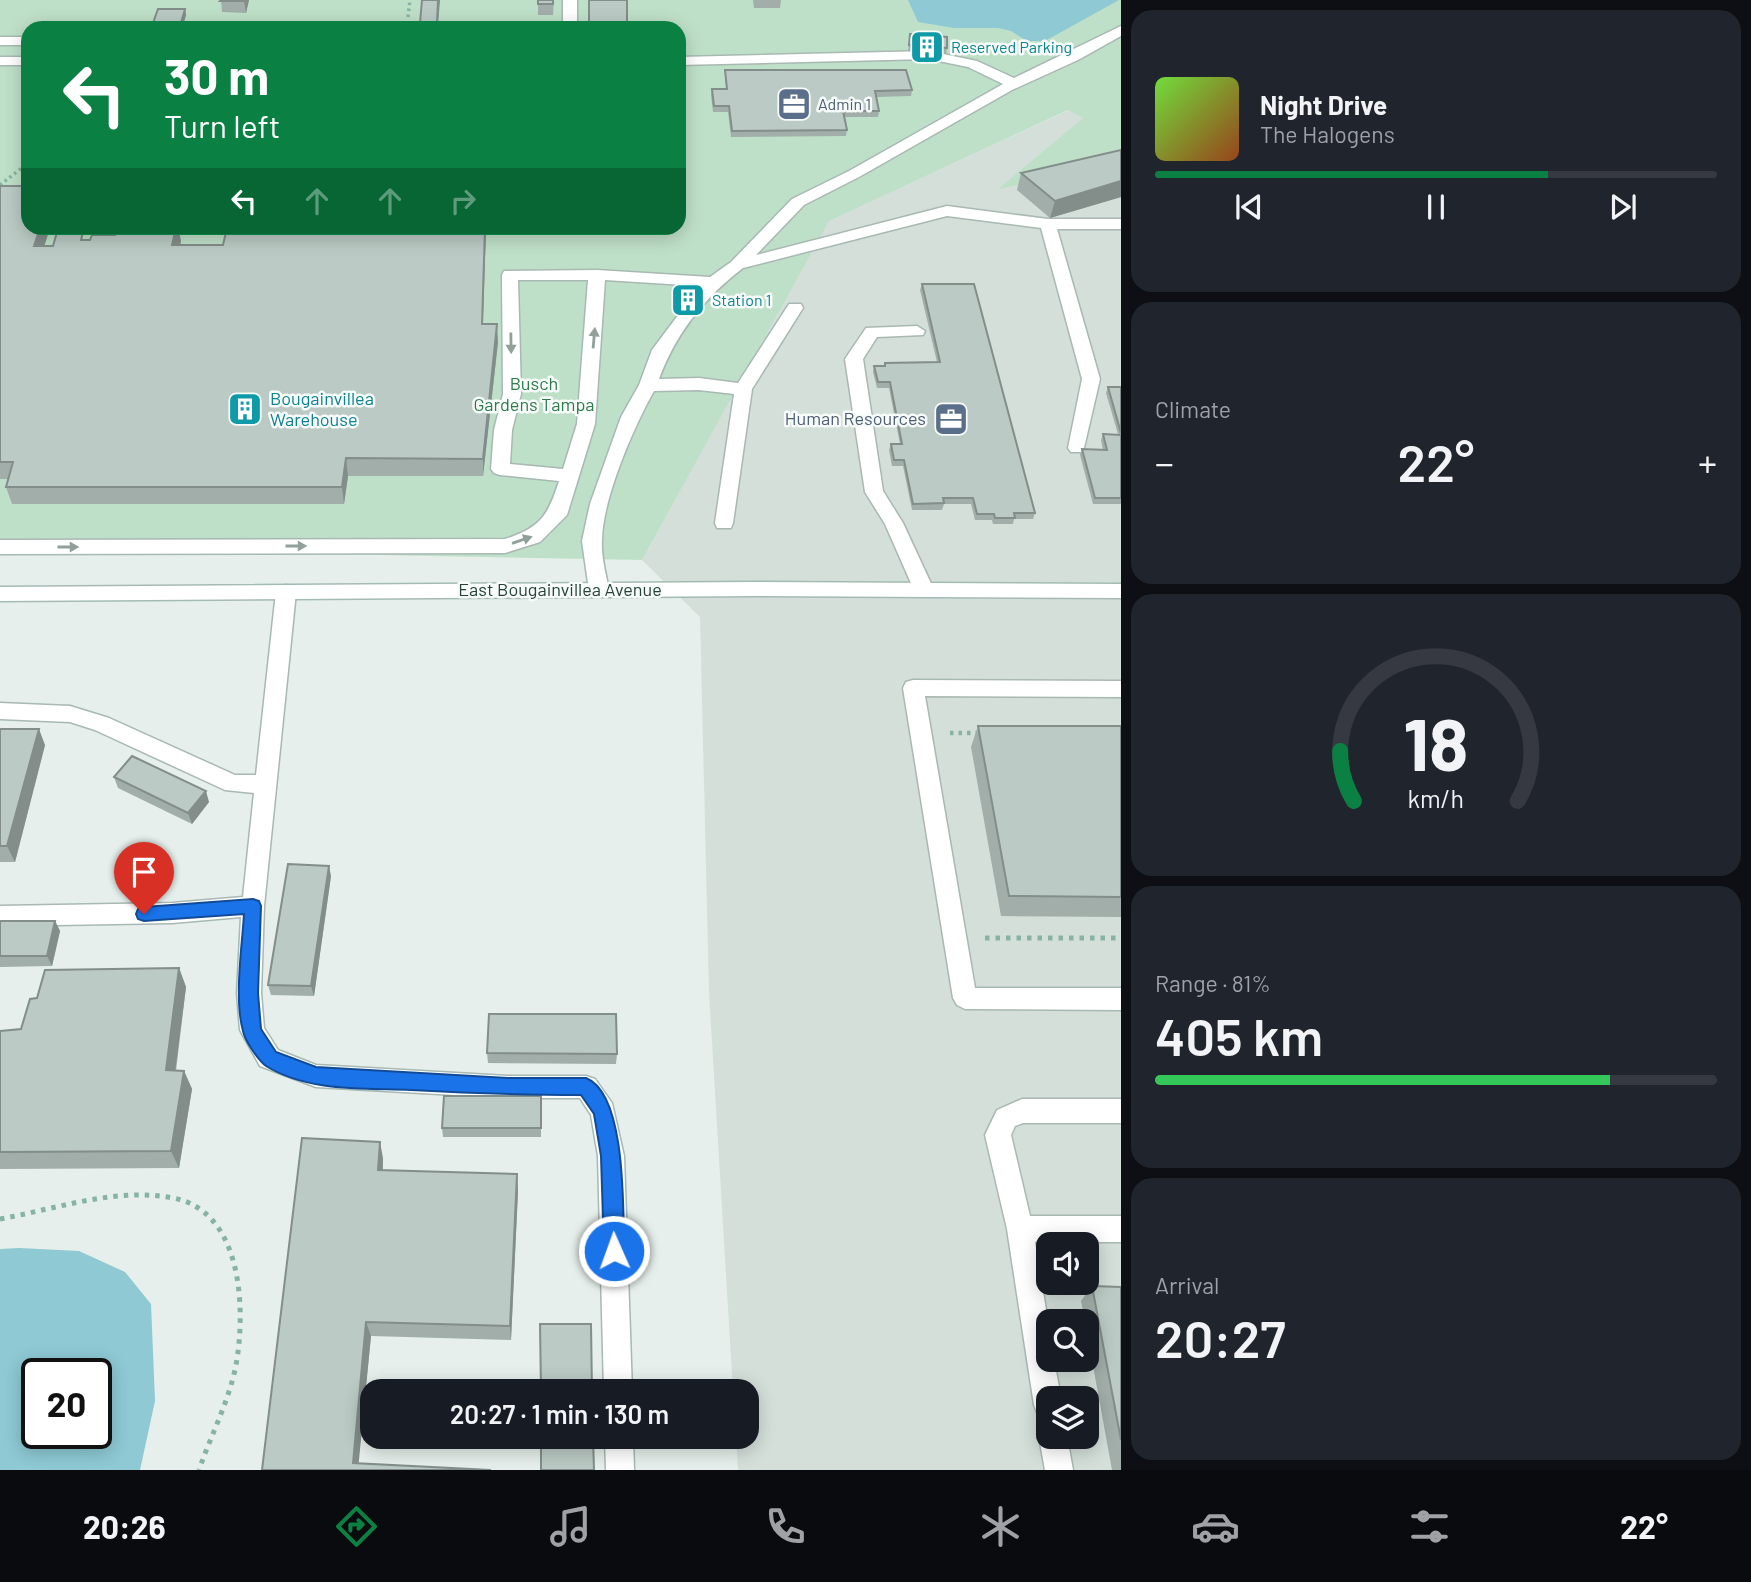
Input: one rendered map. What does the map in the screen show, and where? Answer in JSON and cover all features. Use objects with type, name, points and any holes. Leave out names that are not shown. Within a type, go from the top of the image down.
[{"type":"street","points":[[570,0],[570,21]]},
{"type":"street","points":[[599,590],[592,541],[599,504],[630,417],[648,385],[661,350],[713,282],[737,265],[798,202],[854,174],[1015,83],[1073,57],[1121,30]]},
{"type":"street","points":[[0,41],[21,41]]},
{"type":"street","points":[[686,61],[929,55],[954,58],[1015,83]]},
{"type":"street","points":[[0,61],[21,61]]},
{"type":"street","points":[[737,265],[947,211],[1048,224],[1121,224]]},
{"type":"street","points":[[1048,224],[1091,379],[1077,447]]},
{"type":"street","points":[[569,476],[500,469],[503,430],[512,394],[510,275],[597,275],[713,282]]},
{"type":"street","points":[[0,547],[505,546],[533,537],[558,515],[586,424],[597,275]]},
{"type":"street","points":[[724,523],[743,389],[795,309]]},
{"type":"street","points":[[917,331],[872,332],[854,359],[874,492],[894,523],[925,590]]},
{"type":"street","points":[[648,385],[699,384],[743,389]]},
{"type":"street","name":"East Bougainvillea Avenue","points":[[0,594],[599,590],[1121,591]]},
{"type":"street","points":[[286,592],[253,906],[249,993],[252,1030],[269,1058],[316,1076],[508,1087],[586,1087],[603,1111],[611,1156],[618,1379]]},
{"type":"street","points":[[1121,689],[913,688],[965,998],[1121,999]]},
{"type":"street","points":[[0,710],[70,714],[102,724],[233,784],[266,784]]},
{"type":"street","points":[[0,916],[172,913],[253,906]]},
{"type":"street","points":[[1045,1386],[1020,1229],[998,1135],[1006,1118],[1022,1111],[1121,1111]]},
{"type":"street","points":[[1020,1229],[1121,1229]]},
{"type":"street","points":[[619,1449],[620,1470]]},
{"type":"street","points":[[1056,1449],[1059,1470]]},
{"type":"path","points":[[408,17],[410,0]]},
{"type":"path","points":[[0,185],[21,168]]},
{"type":"path","points":[[945,733],[985,733]]},
{"type":"path","points":[[983,938],[1121,938]]},
{"type":"path","points":[[0,1219],[136,1196],[170,1198],[194,1205],[216,1223],[229,1246],[237,1283],[239,1324],[236,1365],[199,1470]]},
{"type":"shaded area","points":[[1121,86],[1121,1470],[738,1470],[737,1449],[759,1449],[759,1379],[732,1379],[709,992],[700,617],[642,560],[828,221]]},
{"type":"green space","name":"Busch Gardens Tampa","points":[[0,0],[1121,0],[1121,164],[998,189],[1083,118],[1068,110],[829,221],[642,560],[273,553],[0,554]]},
{"type":"water","points":[[908,0],[1119,0],[1045,41],[1027,41],[1011,31],[998,28],[954,28],[918,22]]},
{"type":"water","points":[[0,1249],[79,1251],[125,1272],[151,1304],[155,1401],[140,1470],[0,1470]]},
{"type":"building","points":[[422,0],[438,0],[437,21],[420,21]]},
{"type":"building","points":[[538,0],[553,0],[553,4],[538,4]]},
{"type":"building","points":[[589,0],[627,0],[627,21],[589,21]]},
{"type":"building","points":[[158,9],[185,9],[182,21],[154,21]]},
{"type":"building","points":[[910,34],[947,37],[947,48],[909,45]]},
{"type":"building","name":"Admin 1","points":[[725,70],[906,70],[912,90],[875,91],[879,111],[843,111],[847,130],[732,131],[729,106],[714,106],[712,89],[727,89]]},
{"type":"building","points":[[1121,150],[1121,181],[1055,201],[1021,173]]},
{"type":"building","name":"Bougainvillea Warehouse","points":[[0,186],[21,186],[21,235],[38,235],[34,246],[53,246],[56,235],[82,235],[81,240],[90,240],[92,235],[174,235],[172,245],[223,245],[225,235],[485,235],[482,324],[497,324],[483,459],[346,458],[342,487],[6,487],[13,462],[0,462]]},
{"type":"building","name":"Human Resources","points":[[922,284],[974,284],[1035,513],[1014,513],[1015,518],[977,514],[973,498],[943,498],[944,503],[913,504],[904,460],[894,460],[891,444],[902,444],[890,382],[878,382],[874,366],[885,366],[885,363],[940,362]]},
{"type":"building","points":[[689,289],[695,291],[688,298],[682,296]]},
{"type":"building","points":[[1108,387],[1121,387],[1121,433]]},
{"type":"building","points":[[1103,434],[1121,435],[1121,498],[1095,498],[1082,449],[1107,450]]},
{"type":"building","points":[[978,726],[1121,726],[1121,897],[1009,896]]},
{"type":"building","points":[[0,729],[39,729],[7,846],[0,846]]},
{"type":"building","points":[[132,756],[206,791],[188,813],[114,777]]},
{"type":"building","points":[[288,864],[329,866],[311,986],[268,985]]},
{"type":"building","points":[[0,921],[55,921],[47,956],[0,956]]},
{"type":"building","points":[[179,968],[166,1070],[184,1071],[171,1151],[0,1152],[0,1031],[21,1029],[30,999],[37,998],[45,970]]},
{"type":"building","points":[[489,1014],[616,1014],[617,1054],[487,1053]]},
{"type":"building","points":[[444,1096],[541,1096],[541,1128],[442,1128]]},
{"type":"building","points":[[302,1138],[380,1142],[378,1170],[517,1174],[510,1326],[366,1322],[360,1379],[353,1463],[491,1470],[262,1470]]},
{"type":"building","points":[[1099,1286],[1121,1287],[1121,1440],[1099,1323],[1099,1309],[1096,1309],[1094,1295],[1099,1295]]},
{"type":"building","points":[[540,1324],[591,1324],[592,1379],[541,1379]]},
{"type":"building","points":[[541,1449],[593,1449],[594,1470],[541,1470]]},
{"type":"place","name":"Reserved Parking","points":[[927,47]]},
{"type":"place","name":"Admin 1","points":[[794,104]]},
{"type":"place","name":"Station 1","points":[[688,300]]},
{"type":"place","name":"Bougainvillea Warehouse","points":[[245,409]]},
{"type":"place","name":"Human Resources","points":[[951,419]]},
{"type":"route","points":[[144,914],[253,906],[249,993],[252,1030],[269,1058],[283,1065],[316,1076],[356,1079],[508,1087],[586,1087],[603,1111],[611,1156],[614,1251]]}]
